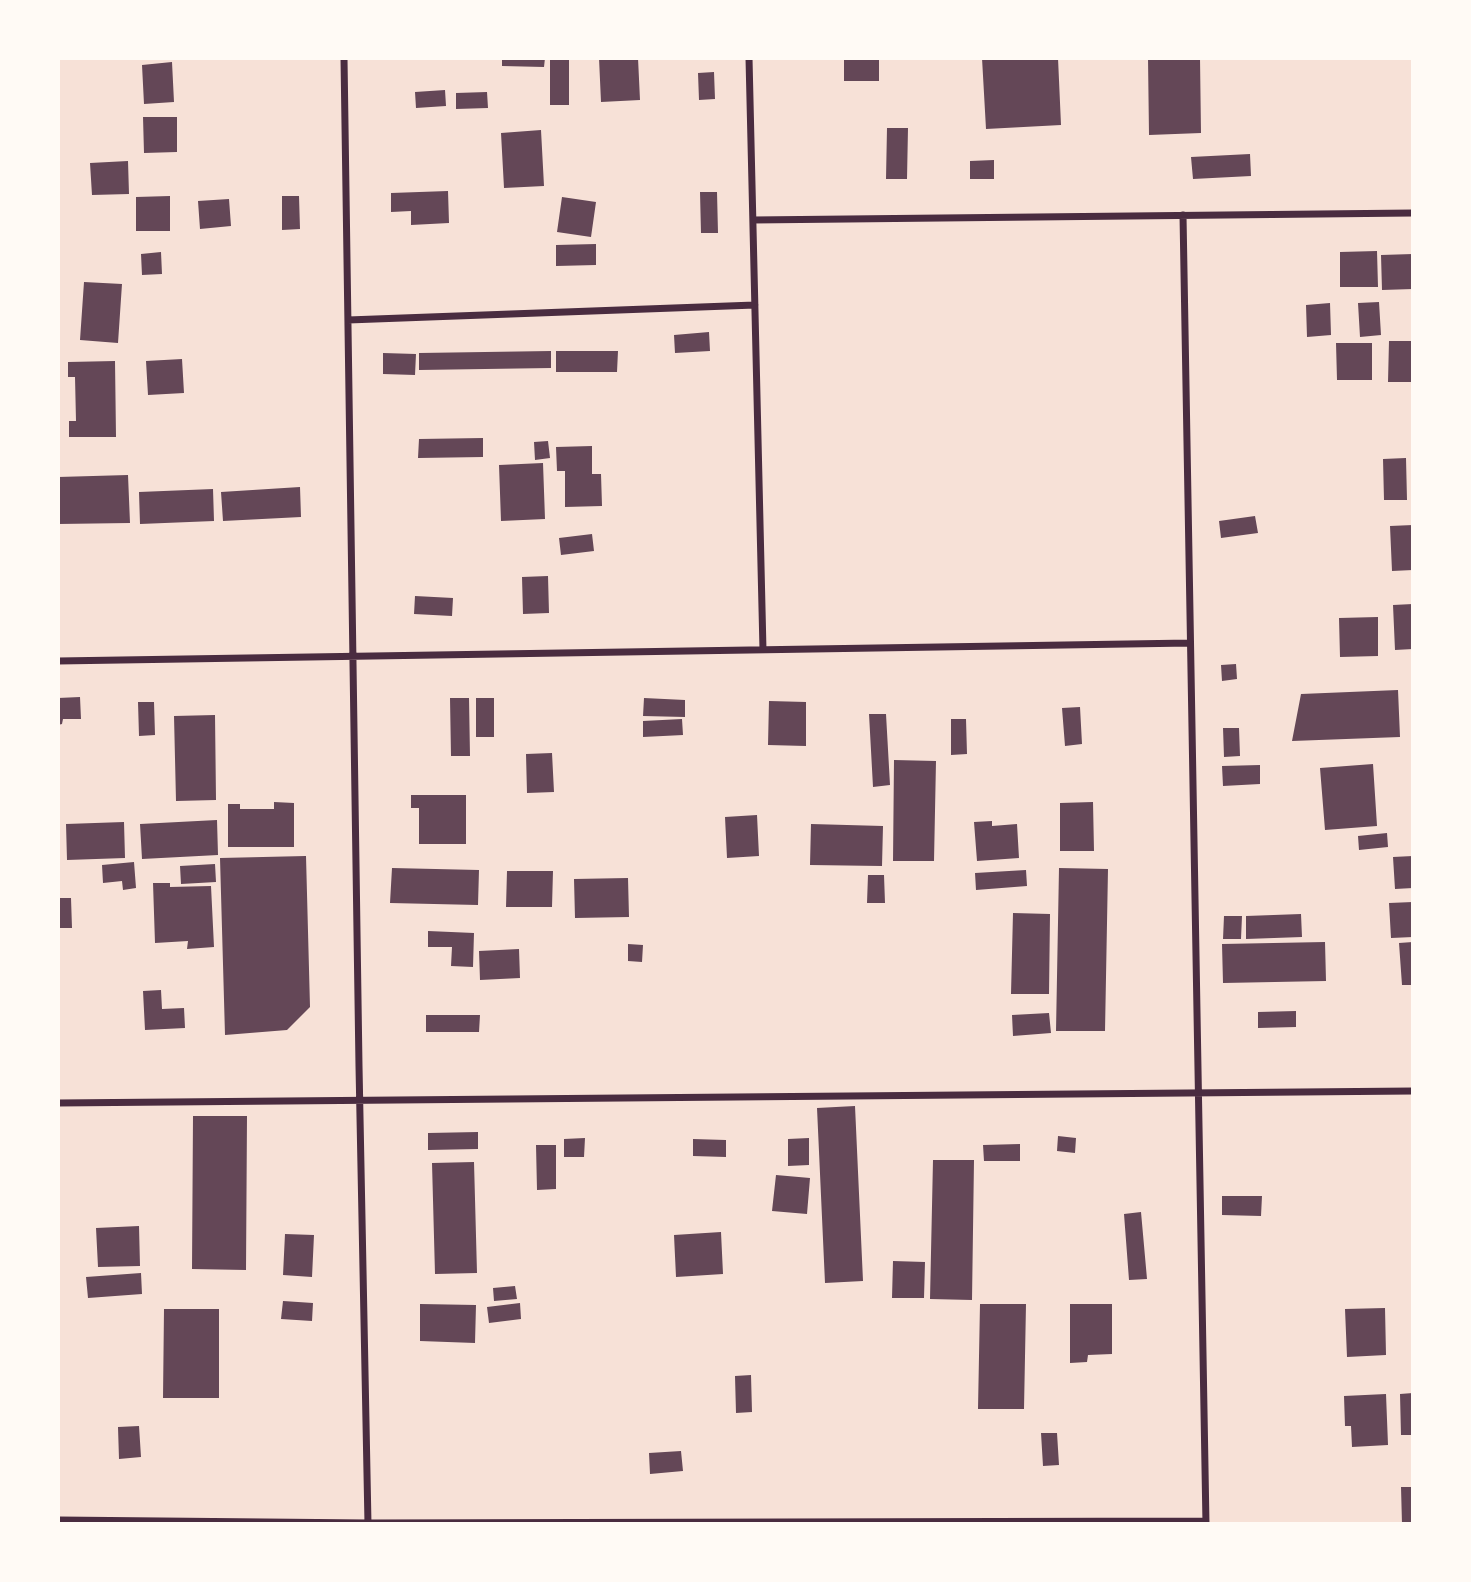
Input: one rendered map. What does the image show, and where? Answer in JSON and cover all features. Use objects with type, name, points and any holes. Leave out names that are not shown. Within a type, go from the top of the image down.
[{"type":"street","points":[[344,58],[368,1524]]},
{"type":"street","points":[[749,58],[763,650]]},
{"type":"street","points":[[753,220],[1413,214]]},
{"type":"street","points":[[58,1520],[368,1524],[1206,1523],[1183,215]]},
{"type":"street","points":[[348,320],[755,305]]},
{"type":"street","points":[[58,661],[1191,643]]},
{"type":"street","points":[[58,1103],[1413,1091]]},
{"type":"building","points":[[502,58],[545,58],[544,67],[502,66]]},
{"type":"building","points":[[550,58],[569,58],[569,105],[550,105]]},
{"type":"building","points":[[599,58],[638,58],[640,100],[601,102]]},
{"type":"building","points":[[844,58],[879,58],[879,81],[844,81]]},
{"type":"building","points":[[982,58],[1058,58],[1061,125],[986,129]]},
{"type":"building","points":[[1148,58],[1200,58],[1201,133],[1149,135]]},
{"type":"building","points":[[172,62],[174,102],[144,104],[142,65]]},
{"type":"building","points":[[714,72],[715,99],[699,100],[698,73]]},
{"type":"building","points":[[445,90],[446,106],[416,108],[415,92]]},
{"type":"building","points":[[487,92],[488,108],[456,109],[456,93]]},
{"type":"building","points":[[143,117],[177,117],[177,152],[144,153]]},
{"type":"building","points":[[887,128],[908,128],[907,179],[886,179]]},
{"type":"building","points":[[541,130],[544,186],[504,188],[501,133]]},
{"type":"building","points":[[1250,154],[1251,176],[1193,179],[1191,157]]},
{"type":"building","points":[[994,160],[994,179],[970,179],[970,161]]},
{"type":"building","points":[[128,161],[129,194],[92,195],[90,163]]},
{"type":"building","points":[[448,191],[449,223],[411,225],[411,211],[391,212],[391,193]]},
{"type":"building","points":[[700,192],[717,192],[718,233],[701,233]]},
{"type":"building","points":[[170,196],[170,231],[136,231],[136,197]]},
{"type":"building","points":[[282,196],[299,196],[300,229],[282,230]]},
{"type":"building","points":[[562,197],[596,202],[591,237],[557,232]]},
{"type":"building","points":[[229,199],[231,226],[200,229],[198,201]]},
{"type":"building","points":[[596,244],[596,265],[556,266],[556,245]]},
{"type":"building","points":[[1377,251],[1378,287],[1340,287],[1340,252]]},
{"type":"building","points":[[161,252],[162,274],[142,275],[141,254]]},
{"type":"building","points":[[1413,254],[1413,289],[1382,290],[1381,255]]},
{"type":"building","points":[[84,282],[122,284],[118,343],[80,340]]},
{"type":"building","points":[[1379,302],[1381,335],[1360,337],[1358,303]]},
{"type":"building","points":[[1330,303],[1331,335],[1307,337],[1306,305]]},
{"type":"building","points":[[709,332],[710,351],[675,353],[674,335]]},
{"type":"building","points":[[1389,341],[1413,341],[1413,382],[1388,382]]},
{"type":"building","points":[[1336,343],[1372,343],[1372,380],[1337,380]]},
{"type":"building","points":[[551,351],[551,368],[419,370],[419,353]]},
{"type":"building","points":[[556,351],[618,351],[617,372],[556,372]]},
{"type":"building","points":[[383,353],[416,354],[415,375],[383,374]]},
{"type":"building","points":[[182,359],[184,393],[148,395],[146,361]]},
{"type":"building","points":[[115,361],[116,437],[69,437],[69,421],[76,421],[75,377],[68,377],[68,362]]},
{"type":"building","points":[[483,438],[483,457],[418,458],[419,439]]},
{"type":"building","points":[[548,441],[550,458],[535,460],[534,442]]},
{"type":"building","points":[[592,446],[592,474],[601,474],[602,506],[565,507],[565,471],[557,471],[556,447]]},
{"type":"building","points":[[1406,458],[1407,500],[1384,500],[1383,459]]},
{"type":"building","points":[[543,463],[545,519],[501,521],[499,465]]},
{"type":"building","points":[[128,475],[130,523],[58,524],[58,477]]},
{"type":"building","points":[[300,487],[301,517],[223,521],[221,492]]},
{"type":"building","points":[[213,489],[214,521],[140,524],[139,492]]},
{"type":"building","points":[[1255,516],[1258,533],[1221,538],[1219,521]]},
{"type":"building","points":[[1413,525],[1413,570],[1392,571],[1390,526]]},
{"type":"building","points":[[592,534],[594,551],[561,555],[559,538]]},
{"type":"building","points":[[548,576],[549,613],[523,614],[522,577]]},
{"type":"building","points":[[415,596],[453,598],[452,616],[414,614]]},
{"type":"building","points":[[1413,604],[1413,649],[1395,650],[1393,605]]},
{"type":"building","points":[[1378,617],[1378,656],[1340,657],[1339,618]]},
{"type":"building","points":[[1236,664],[1237,679],[1222,681],[1221,665]]},
{"type":"building","points":[[1398,690],[1400,737],[1292,741],[1301,694]]},
{"type":"building","points":[[80,697],[81,719],[63,719],[62,724],[58,725],[58,698]]},
{"type":"building","points":[[450,698],[469,698],[470,756],[451,756]]},
{"type":"building","points":[[476,698],[494,698],[494,737],[476,737]]},
{"type":"building","points":[[644,698],[685,700],[685,717],[643,716]]},
{"type":"building","points":[[769,701],[806,702],[806,746],[768,745]]},
{"type":"building","points":[[138,702],[154,702],[155,735],[139,736]]},
{"type":"building","points":[[1080,707],[1082,744],[1065,746],[1062,708]]},
{"type":"building","points":[[869,714],[886,714],[890,785],[873,787]]},
{"type":"building","points":[[215,715],[216,800],[176,801],[174,716]]},
{"type":"building","points":[[682,719],[683,735],[643,737],[643,721]]},
{"type":"building","points":[[951,719],[966,719],[967,754],[951,755]]},
{"type":"building","points":[[1223,728],[1239,728],[1240,756],[1224,757]]},
{"type":"building","points":[[552,753],[554,792],[527,793],[526,754]]},
{"type":"building","points":[[894,760],[936,761],[934,861],[893,861]]},
{"type":"building","points":[[1373,764],[1377,826],[1325,830],[1320,768]]},
{"type":"building","points":[[1260,765],[1260,784],[1223,786],[1222,766]]},
{"type":"building","points":[[411,795],[466,795],[466,844],[419,844],[419,808],[411,808]]},
{"type":"building","points":[[274,802],[294,803],[294,847],[228,847],[228,804],[240,804],[240,809],[274,809]]},
{"type":"building","points":[[1093,802],[1094,851],[1060,851],[1060,803]]},
{"type":"building","points":[[757,815],[759,856],[727,858],[725,817]]},
{"type":"building","points":[[217,820],[218,855],[142,859],[140,824]]},
{"type":"building","points":[[992,821],[992,826],[1017,824],[1019,858],[977,861],[974,822]]},
{"type":"building","points":[[124,822],[125,858],[67,860],[66,824]]},
{"type":"building","points":[[811,824],[883,826],[882,866],[810,865]]},
{"type":"building","points":[[1387,833],[1388,847],[1359,850],[1358,836]]},
{"type":"building","points":[[306,856],[310,1007],[287,1030],[225,1035],[220,858]]},
{"type":"building","points":[[1413,856],[1413,888],[1395,889],[1393,857]]},
{"type":"building","points":[[134,862],[136,888],[123,890],[122,881],[103,883],[102,865]]},
{"type":"building","points":[[215,864],[216,882],[181,884],[180,866]]},
{"type":"building","points":[[392,868],[479,870],[478,905],[390,903]]},
{"type":"building","points":[[1059,868],[1108,869],[1105,1031],[1056,1031]]},
{"type":"building","points":[[1026,870],[1027,886],[976,890],[975,873]]},
{"type":"building","points":[[507,871],[553,871],[552,907],[506,907]]},
{"type":"building","points":[[868,875],[884,875],[885,903],[867,903]]},
{"type":"building","points":[[628,878],[629,917],[575,918],[574,879]]},
{"type":"building","points":[[153,883],[170,883],[170,887],[211,886],[214,947],[187,949],[188,941],[155,943]]},
{"type":"building","points":[[58,898],[71,898],[72,928],[58,928]]},
{"type":"building","points":[[1413,902],[1413,937],[1391,938],[1389,903]]},
{"type":"building","points":[[1013,913],[1050,914],[1049,994],[1011,994]]},
{"type":"building","points":[[1301,914],[1302,937],[1246,939],[1246,916]]},
{"type":"building","points":[[1224,916],[1242,916],[1241,939],[1223,939]]},
{"type":"building","points":[[428,931],[474,933],[473,967],[451,966],[452,947],[428,947]]},
{"type":"building","points":[[1325,942],[1326,981],[1223,983],[1222,944]]},
{"type":"building","points":[[1413,942],[1413,985],[1402,985],[1399,943]]},
{"type":"building","points":[[628,944],[643,945],[642,962],[628,961]]},
{"type":"building","points":[[519,949],[520,978],[480,980],[479,951]]},
{"type":"building","points":[[161,990],[162,1009],[184,1008],[185,1028],[145,1030],[143,991]]},
{"type":"building","points":[[1296,1011],[1296,1027],[1258,1028],[1258,1012]]},
{"type":"building","points":[[1049,1013],[1051,1033],[1013,1036],[1012,1015]]},
{"type":"building","points":[[426,1015],[480,1015],[479,1032],[426,1032]]},
{"type":"building","points":[[855,1106],[863,1281],[825,1283],[817,1108]]},
{"type":"building","points":[[193,1116],[247,1116],[246,1270],[192,1269]]},
{"type":"building","points":[[478,1132],[478,1149],[428,1150],[428,1133]]},
{"type":"building","points":[[1058,1136],[1076,1138],[1075,1153],[1057,1151]]},
{"type":"building","points":[[585,1138],[584,1157],[564,1157],[564,1139]]},
{"type":"building","points":[[809,1138],[809,1165],[788,1166],[788,1139]]},
{"type":"building","points":[[693,1139],[726,1140],[726,1157],[693,1156]]},
{"type":"building","points":[[1020,1144],[1020,1161],[984,1161],[983,1145]]},
{"type":"building","points":[[536,1145],[556,1145],[556,1189],[537,1190]]},
{"type":"building","points":[[933,1160],[974,1160],[972,1300],[930,1299]]},
{"type":"building","points":[[474,1162],[477,1273],[435,1274],[432,1163]]},
{"type":"building","points":[[776,1175],[810,1178],[807,1214],[772,1211]]},
{"type":"building","points":[[1222,1196],[1262,1196],[1261,1216],[1222,1215]]},
{"type":"building","points":[[1141,1212],[1147,1279],[1129,1280],[1124,1214]]},
{"type":"building","points":[[139,1226],[140,1266],[98,1267],[96,1228]]},
{"type":"building","points":[[721,1232],[723,1274],[676,1277],[674,1235]]},
{"type":"building","points":[[285,1234],[314,1235],[312,1277],[283,1275]]},
{"type":"building","points":[[893,1261],[925,1262],[924,1298],[892,1298]]},
{"type":"building","points":[[141,1273],[142,1294],[88,1298],[86,1277]]},
{"type":"building","points":[[515,1286],[517,1299],[494,1301],[493,1288]]},
{"type":"building","points":[[283,1301],[313,1303],[312,1321],[281,1319]]},
{"type":"building","points":[[520,1303],[521,1319],[489,1323],[487,1307]]},
{"type":"building","points":[[420,1304],[476,1305],[475,1343],[420,1341]]},
{"type":"building","points":[[980,1304],[1026,1304],[1024,1409],[978,1409]]},
{"type":"building","points":[[1070,1304],[1112,1304],[1112,1354],[1088,1355],[1087,1362],[1070,1363]]},
{"type":"building","points":[[1385,1308],[1386,1355],[1347,1357],[1345,1309]]},
{"type":"building","points":[[164,1309],[219,1309],[219,1398],[163,1398]]},
{"type":"building","points":[[751,1375],[752,1412],[736,1413],[735,1376]]},
{"type":"building","points":[[1413,1393],[1413,1435],[1401,1435],[1400,1394]]},
{"type":"building","points":[[1386,1394],[1388,1445],[1352,1447],[1351,1426],[1345,1426],[1344,1396]]},
{"type":"building","points":[[139,1426],[141,1457],[119,1459],[118,1427]]},
{"type":"building","points":[[1041,1433],[1057,1433],[1059,1465],[1043,1466]]},
{"type":"building","points":[[681,1451],[683,1471],[650,1474],[649,1453]]},
{"type":"building","points":[[1401,1487],[1413,1487],[1413,1524],[1402,1524]]}]
